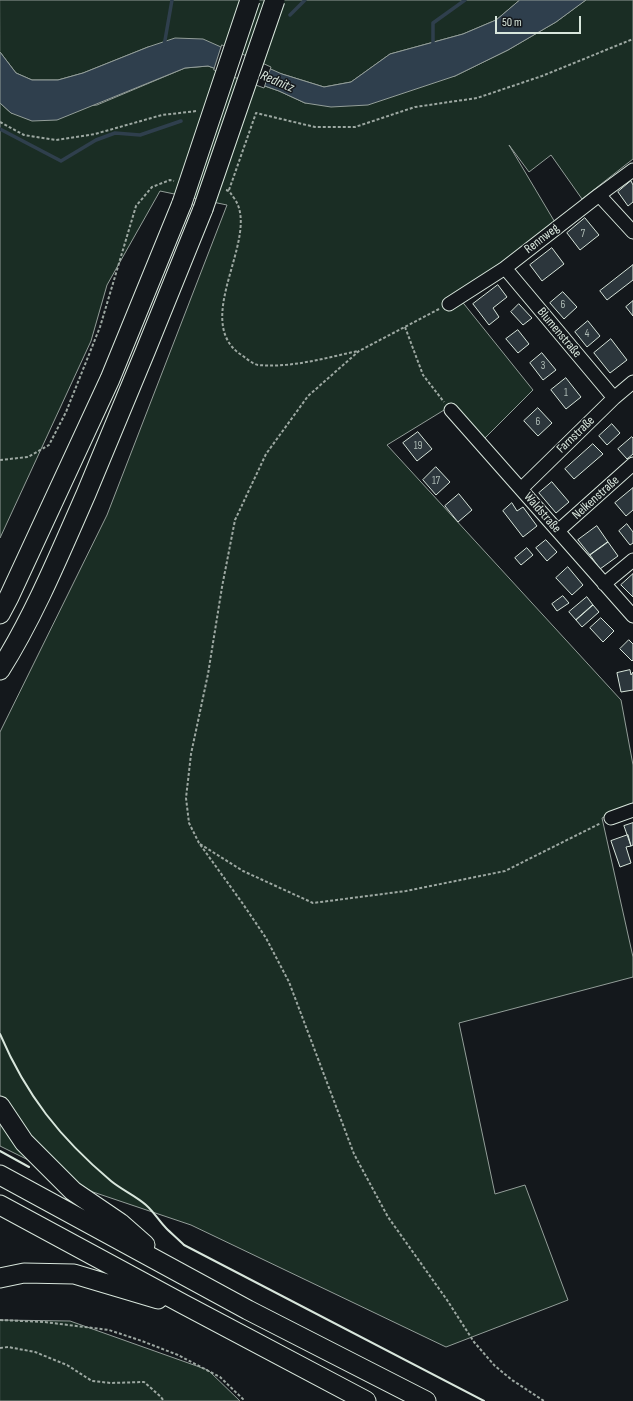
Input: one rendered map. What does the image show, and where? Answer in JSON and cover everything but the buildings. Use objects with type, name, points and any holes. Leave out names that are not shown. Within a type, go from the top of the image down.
[{"type":"highway","points":[[0,614],[110,379],[182,203],[250,0]]},
{"type":"highway","points":[[0,679],[5,663],[32,612],[68,534],[132,385],[203,209],[275,0]]},
{"type":"highway","points":[[0,1106],[24,1142],[73,1191],[120,1223],[170,1268]]},
{"type":"highway","points":[[0,1175],[248,1310],[426,1401]]},
{"type":"highway","points":[[0,1205],[182,1304],[366,1401]]},
{"type":"highway","points":[[0,1278],[24,1273],[74,1274],[151,1298],[182,1304]]},
{"type":"street","name":"Rennweg","points":[[449,304],[505,268],[598,195],[633,170]]},
{"type":"street","points":[[598,195],[633,232]]},
{"type":"street","name":"Blumenstraße","points":[[505,268],[614,398]]},
{"type":"street","name":"Farnstraße","points":[[521,489],[614,398],[633,382]]},
{"type":"street","name":"Waldstraße","points":[[451,410],[633,616]]},
{"type":"street","name":"Nelkenstraße","points":[[558,531],[633,464]]},
{"type":"street","points":[[604,584],[633,560]]},
{"type":"street","points":[[611,818],[633,810]]},
{"type":"path","points":[[249,112],[315,127],[355,127],[415,107],[477,98],[542,76],[633,40]]},
{"type":"path","points":[[0,122],[24,136],[56,140],[95,134],[162,115],[198,110]]},
{"type":"path","points":[[229,190],[256,113]]},
{"type":"path","points":[[0,460],[28,457],[49,445],[66,412],[100,327],[136,206],[152,187],[170,180],[177,181]]},
{"type":"path","points":[[223,189],[229,190],[236,201],[241,214],[239,240],[230,271],[222,316],[226,334],[233,348],[256,365],[294,365],[359,351]]},
{"type":"path","points":[[449,304],[359,351],[308,396],[266,454],[236,520],[222,587],[208,674],[191,754],[186,798],[189,823],[199,843],[266,938],[289,982],[354,1154],[388,1217],[474,1342],[495,1366],[512,1380],[544,1401]]},
{"type":"path","points":[[405,327],[424,375],[451,410]]},
{"type":"path","points":[[199,843],[242,871],[313,903],[406,891],[504,871],[611,818]]},
{"type":"path","points":[[0,1320],[44,1322],[109,1330],[178,1355],[220,1377],[245,1401]]},
{"type":"path","points":[[0,1348],[8,1347],[35,1352],[67,1365],[92,1381],[111,1383],[144,1382],[164,1401]]},
{"type":"green space","points":[[0,0],[520,0],[496,20],[463,34],[390,54],[351,82],[324,87],[282,74],[148,47],[83,73],[58,80],[32,80],[16,73],[0,52]]},
{"type":"green space","points":[[586,0],[633,0],[633,159],[582,199],[551,155],[529,172],[509,145],[556,224],[456,294],[533,390],[482,441],[449,407],[387,445],[621,700],[633,765],[633,803],[602,818],[633,957],[633,977],[459,1023],[495,1194],[525,1185],[568,1300],[446,1347],[191,1225],[93,1192],[0,1146],[0,732],[107,515],[227,205],[160,191],[107,285],[91,341],[0,538],[0,103],[11,113],[97,105],[185,68],[208,66],[279,91],[305,103],[455,76],[508,50],[556,22]]},
{"type":"green space","points":[[0,1320],[70,1321],[208,1370],[240,1401],[0,1401]]},
{"type":"water","name":"Rednitz","points":[[520,0],[586,0],[556,22],[508,50],[455,76],[368,105],[331,107],[305,103],[279,91],[208,66],[185,68],[57,120],[32,121],[11,113],[0,103],[0,52],[16,73],[32,80],[58,80],[83,73],[175,38],[203,39],[282,74],[324,87],[351,82],[390,54],[463,34],[496,20]]},
{"type":"pier","points":[[222,45],[271,67],[264,88],[214,70]]},
{"type":"waterway","points":[[164,46],[172,0]]},
{"type":"waterway","points":[[290,15],[305,0]]},
{"type":"waterway","points":[[433,43],[433,23],[465,0]]},
{"type":"waterway","points":[[0,129],[61,161],[96,140],[115,133],[140,135],[181,121]]},
{"type":"wall","points":[[0,1034],[21,1077],[33,1096],[60,1132],[111,1181],[146,1205],[166,1228],[184,1245],[484,1401]]},
{"type":"wall","points":[[0,1151],[29,1167]]}]
